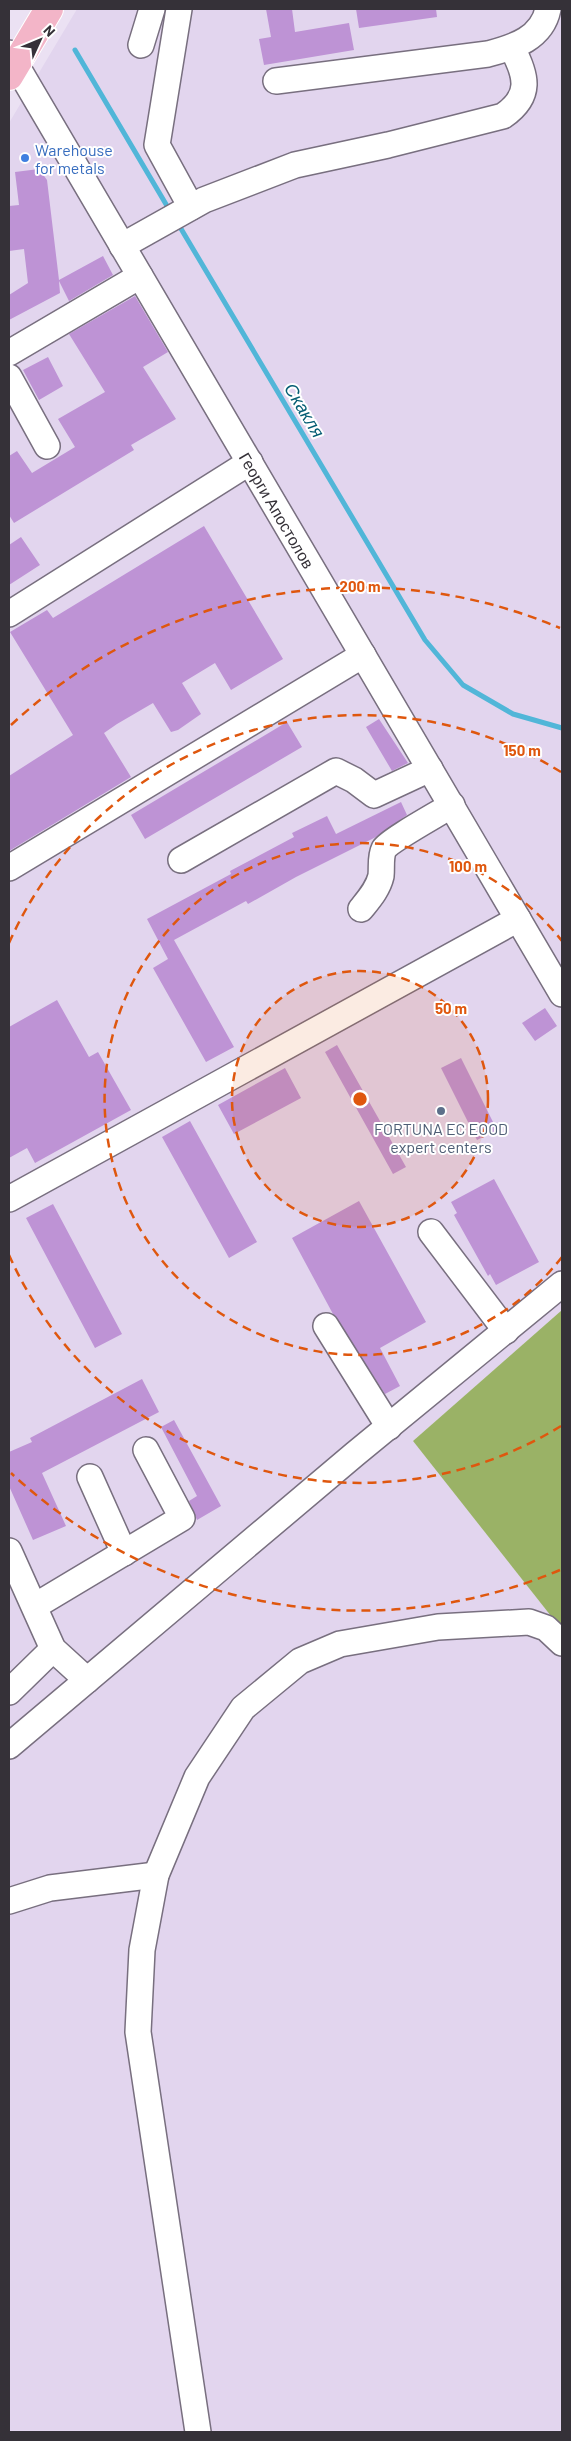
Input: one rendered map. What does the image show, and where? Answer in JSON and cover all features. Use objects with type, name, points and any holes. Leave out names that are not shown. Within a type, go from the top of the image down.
[{"type":"main road","points":[[11,64],[49,9]]},
{"type":"street","points":[[141,45],[152,9]]},
{"type":"street","points":[[179,9],[157,145],[186,210]]},
{"type":"street","points":[[276,81],[488,54],[512,48],[530,38],[552,19]]},
{"type":"street","points":[[122,246],[186,210],[295,165],[388,145],[503,116],[514,108],[522,95],[525,81],[522,66],[512,48]]},
{"type":"street","name":"Георги Апостолов","points":[[11,64],[140,276],[562,994]]},
{"type":"street","points":[[9,353],[140,276]]},
{"type":"street","points":[[9,377],[47,446]]},
{"type":"street","points":[[9,614],[250,462]]},
{"type":"street","points":[[9,868],[363,655]]},
{"type":"street","points":[[181,860],[336,771],[354,780],[374,795],[430,768]]},
{"type":"street","points":[[362,909],[376,890],[383,851],[389,842],[425,823],[452,805]]},
{"type":"street","points":[[9,1199],[518,919]]},
{"type":"street","points":[[430,1232],[506,1331]]},
{"type":"street","points":[[9,1746],[562,1284]]},
{"type":"street","points":[[326,1326],[389,1427]]},
{"type":"street","points":[[36,1606],[182,1518],[146,1450]]},
{"type":"street","points":[[90,1477],[124,1553]]},
{"type":"street","points":[[9,1551],[36,1606],[53,1649],[87,1680]]},
{"type":"street","points":[[198,2432],[138,2032],[142,1950],[156,1875],[197,1777],[243,1708],[300,1661],[340,1644],[438,1627],[529,1622],[546,1628],[562,1643]]},
{"type":"street","points":[[9,1692],[53,1649]]},
{"type":"street","points":[[9,1901],[50,1888],[156,1875]]},
{"type":"shaded area","points":[[77,9],[562,9],[562,1310],[413,1441],[562,1630],[562,2432],[9,2432],[9,123]]},
{"type":"green space","points":[[562,1310],[562,1630],[413,1441]]},
{"type":"building","points":[[266,9],[292,9],[295,32],[349,23],[354,50],[264,65],[259,39],[271,37]]},
{"type":"building","points":[[356,9],[436,9],[437,17],[359,28]]},
{"type":"building","points":[[39,169],[47,180],[59,280],[103,256],[113,275],[69,301],[59,281],[60,293],[9,320],[9,295],[28,283],[24,249],[9,251],[9,206],[19,205],[15,172]]},
{"type":"building","points":[[135,296],[168,352],[143,367],[176,419],[131,445],[134,450],[14,523],[9,515],[9,456],[17,451],[32,473],[75,447],[58,419],[105,392],[69,334]]},
{"type":"building","points":[[48,357],[63,386],[39,400],[23,370]]},
{"type":"building","points":[[204,526],[283,659],[231,690],[215,663],[182,683],[201,714],[178,730],[171,732],[153,703],[104,733],[131,777],[9,851],[9,776],[73,735],[10,632],[47,610],[53,618]]},
{"type":"building","points":[[21,537],[40,565],[9,585],[9,545]]},
{"type":"building","points":[[379,719],[408,763],[392,771],[366,727]]},
{"type":"building","points":[[287,722],[302,747],[145,839],[131,815]]},
{"type":"building","points":[[401,802],[407,815],[376,837],[296,877],[248,904],[246,901],[174,940],[234,1047],[206,1062],[153,968],[168,959],[147,919],[231,874],[230,871],[294,837],[292,833],[327,816],[336,834]]},
{"type":"building","points":[[57,1000],[89,1057],[98,1052],[131,1110],[35,1163],[27,1148],[9,1158],[9,1027]]},
{"type":"building","points":[[545,1008],[557,1026],[535,1041],[522,1023]]},
{"type":"building","points":[[337,1045],[406,1167],[393,1174],[325,1052]]},
{"type":"building","points":[[461,1058],[497,1130],[477,1140],[441,1068]]},
{"type":"building","points":[[285,1068],[301,1098],[234,1134],[218,1105]]},
{"type":"building","points":[[190,1121],[257,1242],[229,1258],[162,1137]]},
{"type":"building","points":[[494,1179],[539,1262],[496,1285],[490,1274],[488,1276],[454,1215],[457,1213],[451,1202]]},
{"type":"building","points":[[359,1201],[426,1322],[380,1348],[400,1386],[385,1394],[333,1314],[292,1238]]},
{"type":"building","points":[[53,1204],[122,1334],[95,1348],[26,1218]]},
{"type":"building","points":[[142,1379],[159,1412],[42,1473],[66,1526],[33,1540],[9,1486],[9,1452],[32,1442],[30,1438]]},
{"type":"building","points":[[174,1420],[221,1506],[197,1520],[189,1501],[197,1496],[161,1427]]},
{"type":"waterway","name":"Скакля","points":[[75,50],[170,211]]},
{"type":"waterway","name":"Скакля","points":[[177,222],[425,640],[463,685],[513,714],[562,728]]},
{"type":"place","name":"Warehouse for metals","points":[[25,158]]},
{"type":"place","name":"FORTUNA EC EOOD expert centers","points":[[441,1111]]}]
